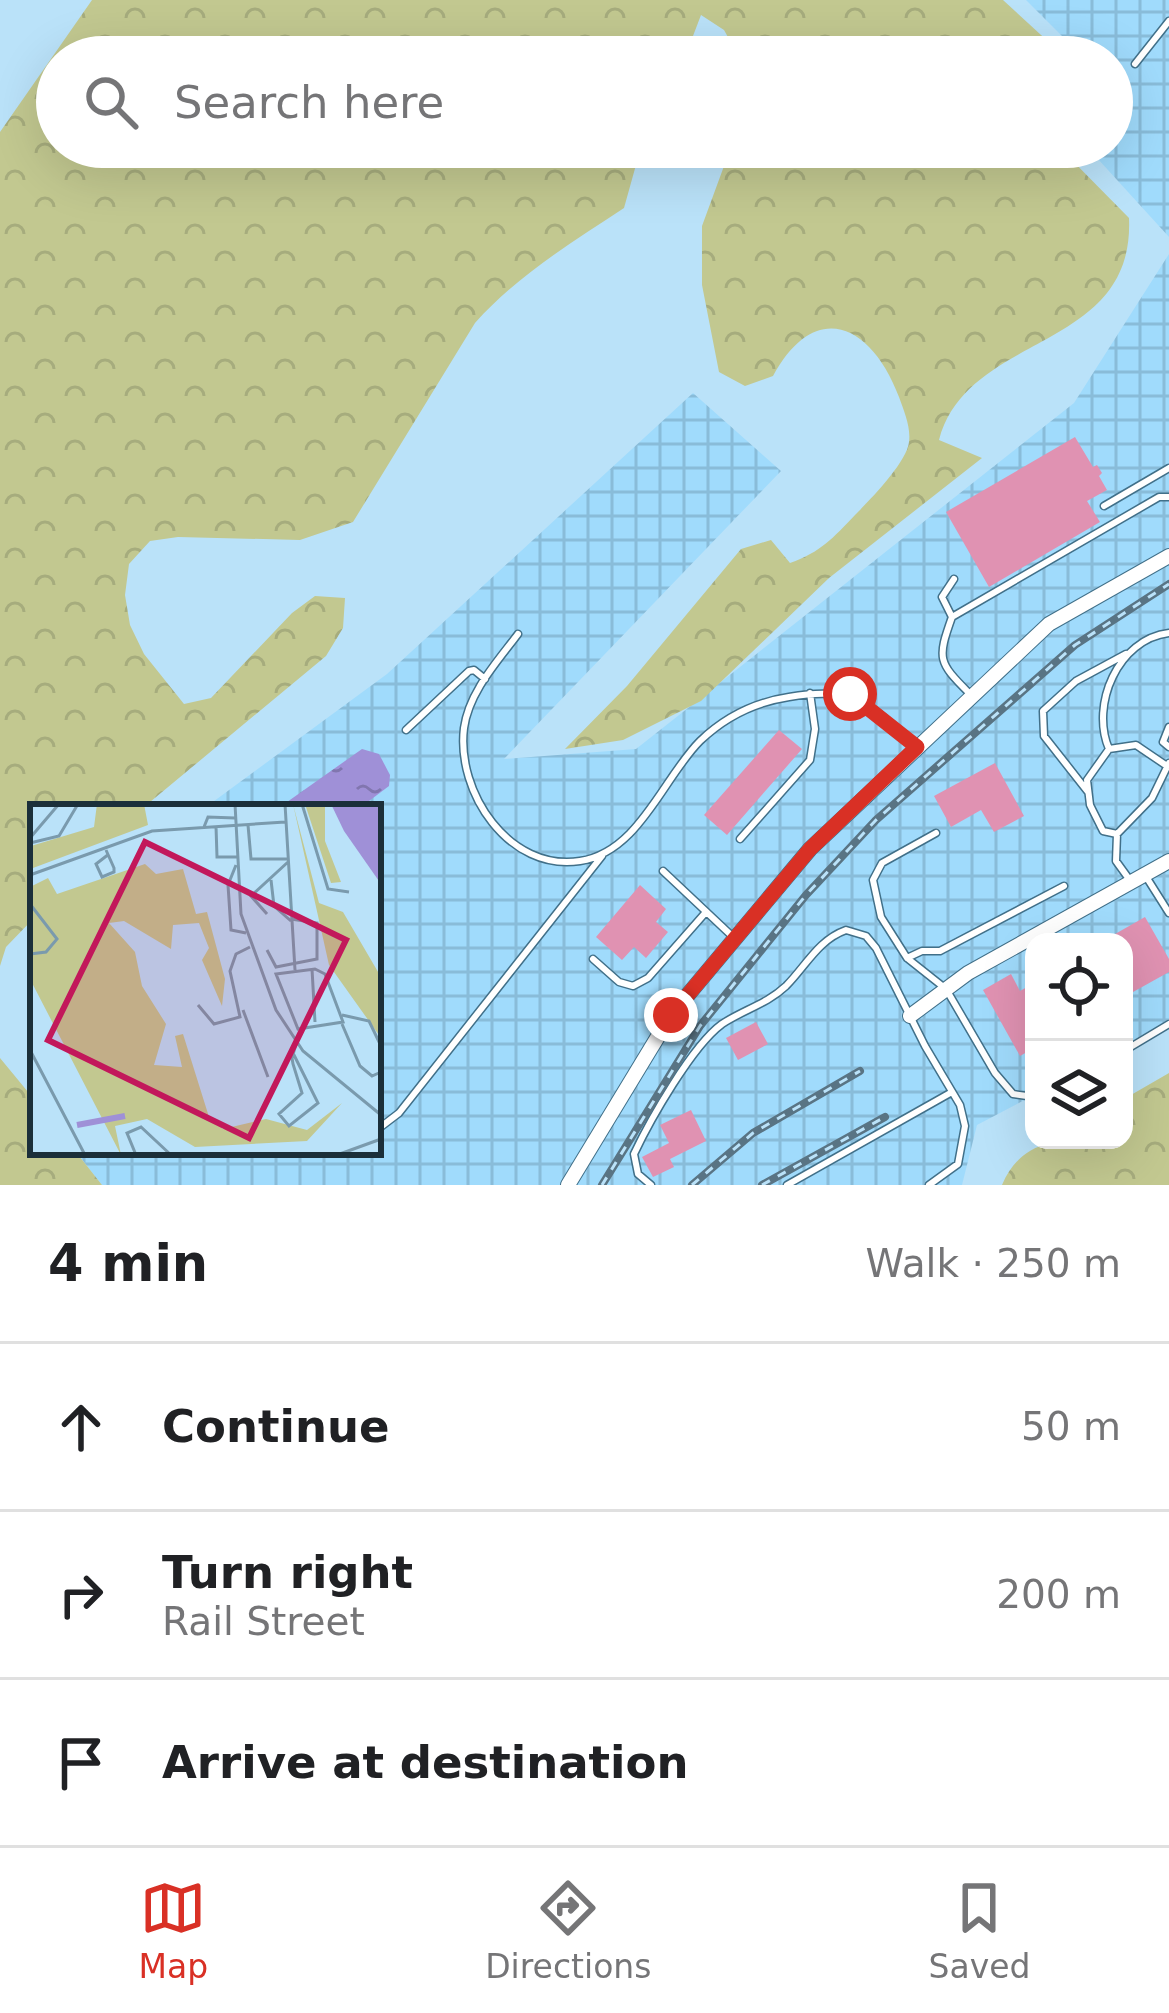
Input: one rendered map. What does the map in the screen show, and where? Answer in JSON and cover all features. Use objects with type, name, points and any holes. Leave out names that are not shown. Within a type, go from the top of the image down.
[{"type":"street","points":[[568,1185],[671,1015],[810,849],[1067,611],[1169,556]]},
{"type":"street","points":[[910,1016],[968,973],[1169,861]]},
{"type":"lane","points":[[1135,64],[1169,21]]},
{"type":"lane","points":[[1103,506],[1169,468]]},
{"type":"lane","points":[[1138,486],[1148,504]]},
{"type":"lane","points":[[972,695],[943,667],[940,648],[952,617],[1169,496]]},
{"type":"lane","points":[[952,617],[942,597],[953,579]]},
{"type":"lane","points":[[1088,792],[1044,736],[1043,711],[1076,681],[1160,633],[1169,633]]},
{"type":"lane","points":[[518,634],[472,698],[464,728],[469,782],[485,814],[514,843],[558,861],[604,854]]},
{"type":"lane","points":[[1109,749],[1102,731],[1106,691],[1126,654]]},
{"type":"lane","points":[[406,730],[469,671],[485,679]]},
{"type":"lane","points":[[740,839],[810,760],[815,729],[810,693]]},
{"type":"lane","points":[[381,1127],[399,1113],[604,854],[638,822],[701,740],[724,721],[752,706],[810,693],[850,694],[917,747]]},
{"type":"lane","points":[[1169,727],[1163,742],[1169,747]]},
{"type":"lane","points":[[1117,834],[1102,831],[1087,780],[1109,749],[1136,745],[1168,765],[1151,798],[1117,834],[1116,861],[1169,913]]},
{"type":"lane","points":[[936,833],[882,863],[873,880],[881,917],[907,958],[946,989],[995,1073],[1013,1094],[1025,1096]]},
{"type":"lane","points":[[663,871],[734,938]]},
{"type":"lane","points":[[907,958],[922,951],[940,951],[1064,886]]},
{"type":"lane","points":[[593,959],[619,982],[633,986],[648,978],[706,912]]},
{"type":"lane","points":[[650,1185],[638,1174],[634,1154],[696,1054],[718,1027],[782,990],[822,943],[856,930],[884,961],[952,1091],[964,1126],[958,1164],[929,1185]]},
{"type":"lane","points":[[1133,1046],[1169,1024]]},
{"type":"lane","points":[[788,1185],[952,1091]]},
{"type":"shaded area","points":[[1026,0],[1169,0],[1169,237],[1106,168],[1133,168],[1133,36],[1062,36]]},
{"type":"shaded area","points":[[1169,254],[1169,1019],[1133,1041],[1133,933],[1025,933],[1025,1100],[977,1125],[962,1185],[102,1185],[78,1155],[381,1155],[381,804],[210,804],[387,674],[693,393],[781,471],[504,759],[636,749],[1074,403]]},
{"type":"green space","points":[[92,0],[1003,0],[1042,36],[727,36],[701,15],[693,36],[67,36]]},
{"type":"green space","points":[[36,80],[36,168],[635,168],[624,208],[527,275],[475,323],[353,522],[300,540],[178,537],[150,541],[129,564],[125,595],[130,625],[144,654],[184,704],[211,698],[292,613],[315,596],[345,598],[343,628],[326,656],[148,804],[30,804],[30,922],[6,947],[0,966],[0,132]]},
{"type":"green space","points":[[723,168],[1080,168],[1129,218],[1124,262],[1106,294],[1079,319],[982,378],[956,405],[939,440],[982,458],[829,578],[701,701],[623,740],[565,749],[627,686],[741,549],[771,540],[790,563],[818,549],[887,480],[907,450],[905,413],[888,372],[859,338],[842,330],[825,329],[807,336],[773,376],[745,386],[719,372],[702,285],[702,226]]},
{"type":"green space","points":[[0,1058],[30,1094],[30,1155],[78,1155],[102,1185],[0,1185]]},
{"type":"green space","points":[[1169,1073],[1169,1185],[1002,1185],[1012,1168],[1034,1149],[1133,1149],[1133,1094]]},
{"type":"water","points":[[362,749],[379,754],[390,775],[389,786],[365,804],[284,804]]},
{"type":"building","points":[[1075,437],[1093,467],[1097,465],[1102,473],[1099,476],[1107,490],[1087,501],[1100,522],[989,587],[946,512]]},
{"type":"building","points":[[779,730],[802,749],[727,835],[704,815]]},
{"type":"building","points":[[995,763],[1024,816],[994,832],[981,810],[951,827],[934,796]]},
{"type":"building","points":[[640,885],[666,909],[656,922],[668,932],[646,958],[634,947],[622,960],[596,937]]},
{"type":"building","points":[[1145,917],[1169,959],[1169,972],[1133,992],[1133,933],[1117,933]]},
{"type":"building","points":[[1011,974],[1020,991],[1025,988],[1025,1053],[1020,1056],[983,990]]},
{"type":"building","points":[[756,1022],[768,1044],[738,1060],[726,1038]]},
{"type":"building","points":[[691,1110],[706,1141],[670,1159],[674,1167],[653,1177],[642,1157],[669,1143],[660,1125]]},
{"type":"railway","points":[[602,1185],[700,1026],[806,895],[876,820],[1075,645],[1169,584]]},
{"type":"railway","points":[[692,1185],[753,1133],[860,1071]]},
{"type":"railway","points":[[762,1185],[885,1117]]},
{"type":"route","points":[[671,1015],[810,849],[917,747],[850,694]]}]
